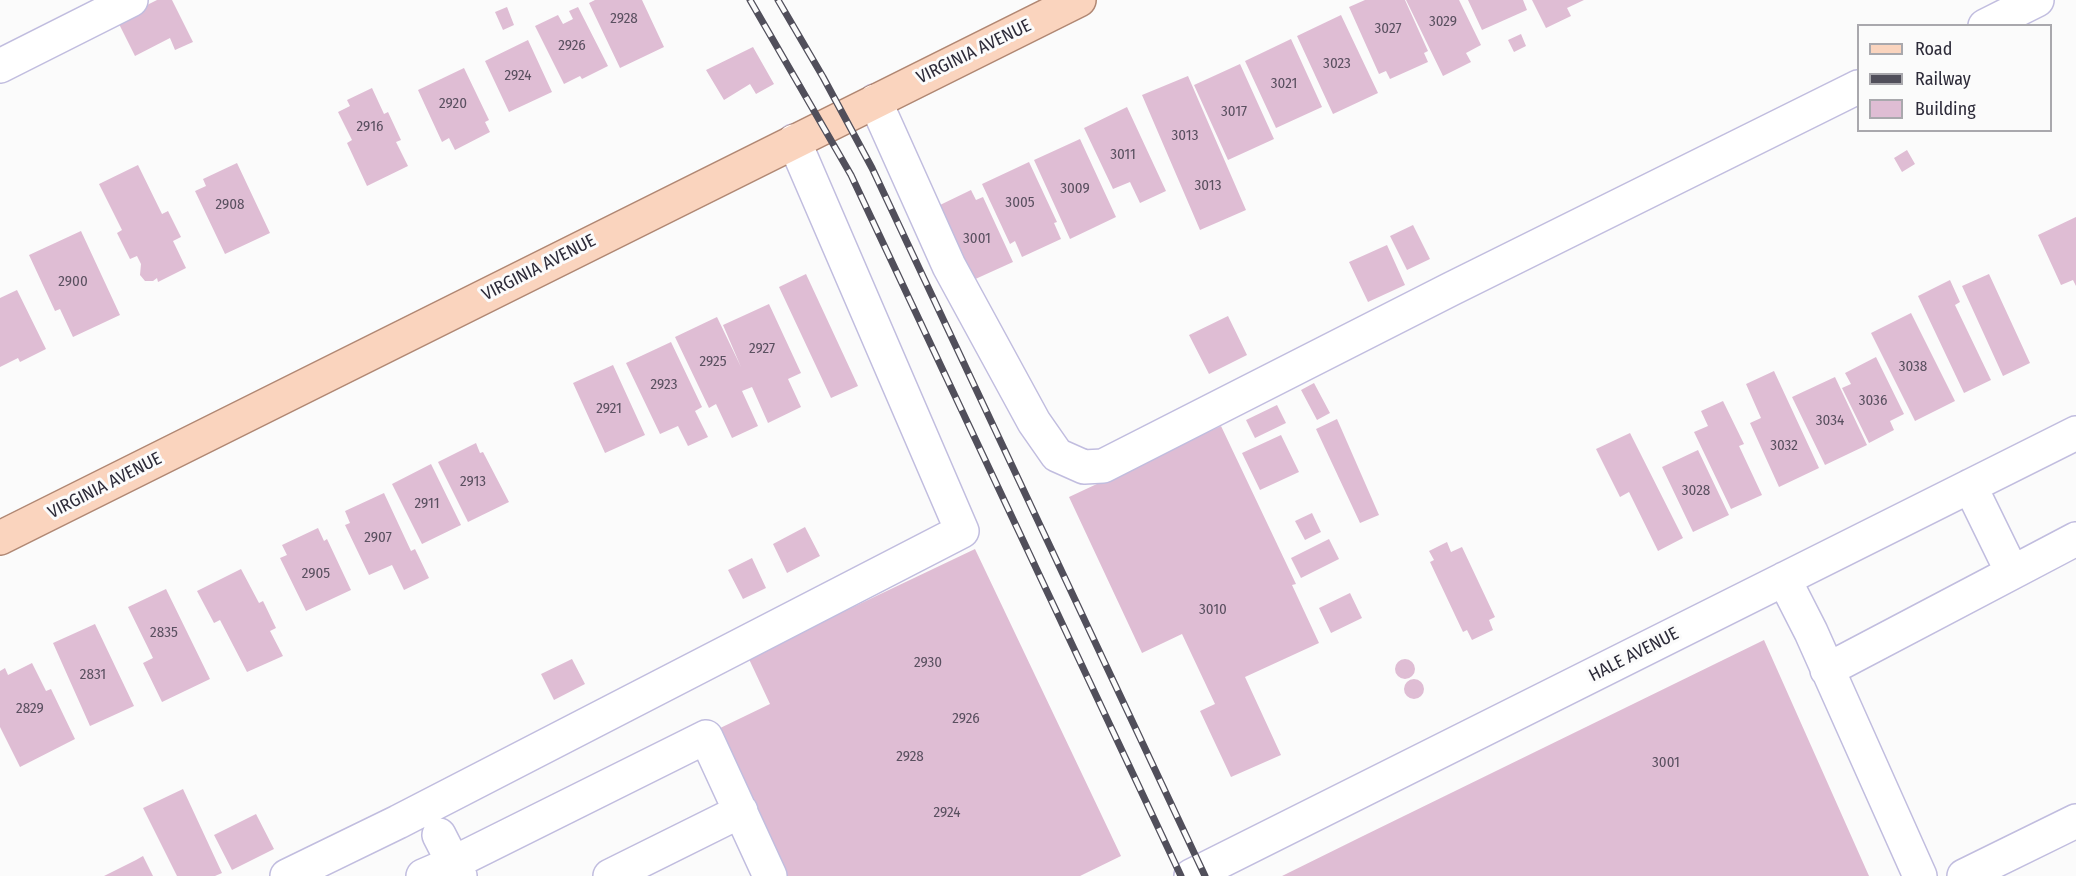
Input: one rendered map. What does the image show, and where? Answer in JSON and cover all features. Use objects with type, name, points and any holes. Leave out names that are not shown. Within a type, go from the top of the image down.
[{"type":"main road","name":"VIRGINIA AVENUE","points":[[0,538],[1079,0]]},
{"type":"street","points":[[0,66],[131,0]]},
{"type":"street","points":[[1989,24],[2037,0]]},
{"type":"street","points":[[875,100],[949,266],[1034,422],[1057,455],[1084,467],[1103,466],[1503,263],[1857,87]]},
{"type":"street","points":[[286,876],[409,816],[962,531],[794,141]]},
{"type":"street","name":"HALE AVENUE","points":[[1191,876],[2076,432]]},
{"type":"street","points":[[1970,486],[2012,572]]},
{"type":"street","points":[[1827,670],[2076,539]]},
{"type":"street","points":[[1784,579],[1920,876]]},
{"type":"street","points":[[423,876],[451,858],[706,737],[770,876]]},
{"type":"street","points":[[610,876],[741,811]]},
{"type":"street","points":[[1964,876],[2076,821]]},
{"type":"building","points":[[157,0],[172,0],[193,42],[175,50],[170,38],[135,56],[117,20]]},
{"type":"building","points":[[595,0],[642,0],[664,47],[620,68],[589,3]]},
{"type":"building","points":[[1365,0],[1405,0],[1428,51],[1424,53],[1428,62],[1390,79],[1386,71],[1379,74],[1349,7]]},
{"type":"building","points":[[1406,0],[1459,0],[1481,45],[1466,53],[1471,62],[1443,76]]},
{"type":"building","points":[[1468,0],[1523,0],[1527,10],[1482,30]]},
{"type":"building","points":[[1532,0],[1584,0],[1567,8],[1571,16],[1546,28]]},
{"type":"building","points":[[507,7],[514,25],[503,30],[495,12]]},
{"type":"building","points":[[578,7],[608,66],[582,79],[580,76],[564,84],[535,26],[558,15],[563,24],[573,19],[569,11]]},
{"type":"building","points":[[1341,15],[1378,93],[1333,114],[1297,36]]},
{"type":"building","points":[[1521,34],[1526,46],[1514,52],[1508,40]]},
{"type":"building","points":[[1291,39],[1322,107],[1276,128],[1245,61]]},
{"type":"building","points":[[528,40],[552,92],[509,112],[485,61]]},
{"type":"building","points":[[753,47],[774,84],[756,94],[750,84],[724,100],[706,70]]},
{"type":"building","points":[[1240,64],[1274,139],[1228,160],[1194,85]]},
{"type":"building","points":[[464,68],[489,120],[485,122],[490,132],[455,150],[449,138],[442,142],[418,90]]},
{"type":"building","points":[[1188,76],[1246,210],[1200,230],[1142,95]]},
{"type":"building","points":[[372,88],[384,114],[388,112],[401,140],[396,142],[408,166],[367,186],[347,143],[352,140],[338,112],[350,106],[347,100]]},
{"type":"building","points":[[1127,107],[1166,191],[1140,203],[1130,182],[1113,189],[1084,128]]},
{"type":"building","points":[[1080,139],[1116,217],[1070,239],[1034,160]]},
{"type":"building","points":[[1907,150],[1915,164],[1902,172],[1894,158]]},
{"type":"building","points":[[1029,162],[1057,222],[1054,223],[1061,239],[1022,257],[1015,241],[1010,244],[982,184]]},
{"type":"building","points":[[237,163],[270,233],[225,254],[195,191],[206,186],[203,179]]},
{"type":"building","points":[[138,165],[162,214],[168,211],[181,237],[173,241],[186,268],[158,282],[157,278],[153,281],[145,281],[140,275],[141,264],[137,256],[130,259],[117,233],[122,230],[99,184]]},
{"type":"building","points":[[971,190],[976,200],[983,197],[1013,262],[971,281],[941,217],[945,215],[940,205]]},
{"type":"building","points":[[2076,217],[2076,286],[2073,280],[2061,285],[2038,235]]},
{"type":"building","points":[[1413,225],[1430,259],[1407,270],[1390,236]]},
{"type":"building","points":[[81,231],[120,315],[73,337],[60,309],[55,311],[29,255]]},
{"type":"building","points":[[1387,245],[1405,285],[1368,302],[1349,262]]},
{"type":"building","points":[[806,274],[858,386],[831,398],[779,287]]},
{"type":"building","points":[[1989,274],[2030,363],[2003,376],[1962,286]]},
{"type":"building","points":[[1950,280],[1960,302],[1955,305],[1991,380],[1964,393],[1918,296]]},
{"type":"building","points":[[17,290],[46,349],[20,362],[18,358],[0,367],[0,298]]},
{"type":"building","points":[[769,304],[801,373],[788,379],[801,407],[768,423],[752,387],[742,391],[758,426],[732,438],[716,404],[709,408],[675,337],[717,317],[741,367],[723,325]]},
{"type":"building","points":[[1911,313],[1955,401],[1915,421],[1871,333]]},
{"type":"building","points":[[1228,316],[1247,355],[1209,374],[1189,335]]},
{"type":"building","points":[[671,342],[702,407],[695,411],[708,437],[688,446],[678,426],[660,434],[626,363]]},
{"type":"building","points":[[1876,357],[1904,414],[1890,421],[1894,430],[1869,443],[1842,388],[1851,384],[1845,373]]},
{"type":"building","points":[[613,365],[645,435],[605,453],[573,383]]},
{"type":"building","points":[[1774,371],[1819,468],[1779,487],[1750,423],[1761,418],[1746,384]]},
{"type":"building","points":[[1835,377],[1867,445],[1825,465],[1792,397]]},
{"type":"building","points":[[1314,383],[1330,413],[1317,420],[1301,390]]},
{"type":"building","points":[[1723,401],[1744,444],[1739,446],[1762,495],[1731,509],[1694,432],[1708,426],[1701,411]]},
{"type":"building","points":[[1277,405],[1286,423],[1255,438],[1246,420]]},
{"type":"building","points":[[1337,419],[1379,515],[1360,523],[1316,429]]},
{"type":"building","points":[[1221,426],[1296,584],[1292,585],[1319,643],[1245,677],[1281,755],[1231,777],[1200,711],[1215,704],[1182,634],[1142,653],[1069,497]]},
{"type":"building","points":[[1630,433],[1683,538],[1658,551],[1629,492],[1620,497],[1596,449]]},
{"type":"building","points":[[1281,435],[1299,472],[1260,490],[1242,453]]},
{"type":"building","points":[[476,443],[509,502],[468,522],[438,462]]},
{"type":"building","points":[[1698,450],[1729,515],[1693,532],[1662,467]]},
{"type":"building","points":[[431,464],[461,525],[422,544],[392,484]]},
{"type":"building","points":[[384,493],[411,551],[415,549],[429,578],[404,590],[392,565],[369,575],[345,525],[350,523],[345,511]]},
{"type":"building","points":[[1312,513],[1321,532],[1305,540],[1295,521]]},
{"type":"building","points":[[805,527],[820,556],[787,573],[773,544]]},
{"type":"building","points":[[318,528],[324,541],[327,539],[351,590],[306,611],[280,558],[287,555],[282,545]]},
{"type":"building","points":[[1329,539],[1339,559],[1301,578],[1291,558]]},
{"type":"building","points":[[1447,542],[1451,552],[1462,547],[1495,617],[1489,620],[1493,630],[1472,640],[1467,630],[1463,632],[1430,562],[1434,560],[1429,551]]},
{"type":"building","points":[[975,549],[1121,856],[1080,876],[783,876],[714,731],[770,704],[748,657]]},
{"type":"building","points":[[752,558],[766,588],[743,599],[728,570]]},
{"type":"building","points":[[241,569],[259,603],[263,601],[276,628],[270,631],[283,656],[247,672],[220,620],[214,623],[197,591]]},
{"type":"building","points":[[166,589],[210,679],[162,702],[143,663],[153,658],[128,607]]},
{"type":"building","points":[[1350,593],[1362,618],[1331,633],[1319,608]]},
{"type":"building","points":[[95,624],[134,706],[90,726],[53,643]]},
{"type":"building","points":[[1764,640],[1869,876],[1282,876],[1363,836]]},
{"type":"building","points":[[572,659],[585,684],[554,700],[541,674]]},
{"type":"building","points":[[1405,659],[1412,662],[1415,669],[1412,676],[1405,679],[1398,676],[1395,669],[1398,662]]},
{"type":"building","points":[[32,663],[46,691],[51,689],[75,739],[20,767],[0,727],[0,671],[5,668],[8,675]]},
{"type":"building","points":[[1414,679],[1421,682],[1424,689],[1421,696],[1414,699],[1407,696],[1404,689],[1407,682]]},
{"type":"building","points":[[183,789],[222,873],[215,876],[177,876],[143,808]]},
{"type":"building","points":[[256,814],[274,849],[232,870],[214,835]]},
{"type":"building","points":[[143,856],[153,876],[104,876],[136,860]]},
{"type":"railway","points":[[750,0],[851,175],[1181,876]]},
{"type":"railway","points":[[778,0],[872,168],[1205,876]]}]
